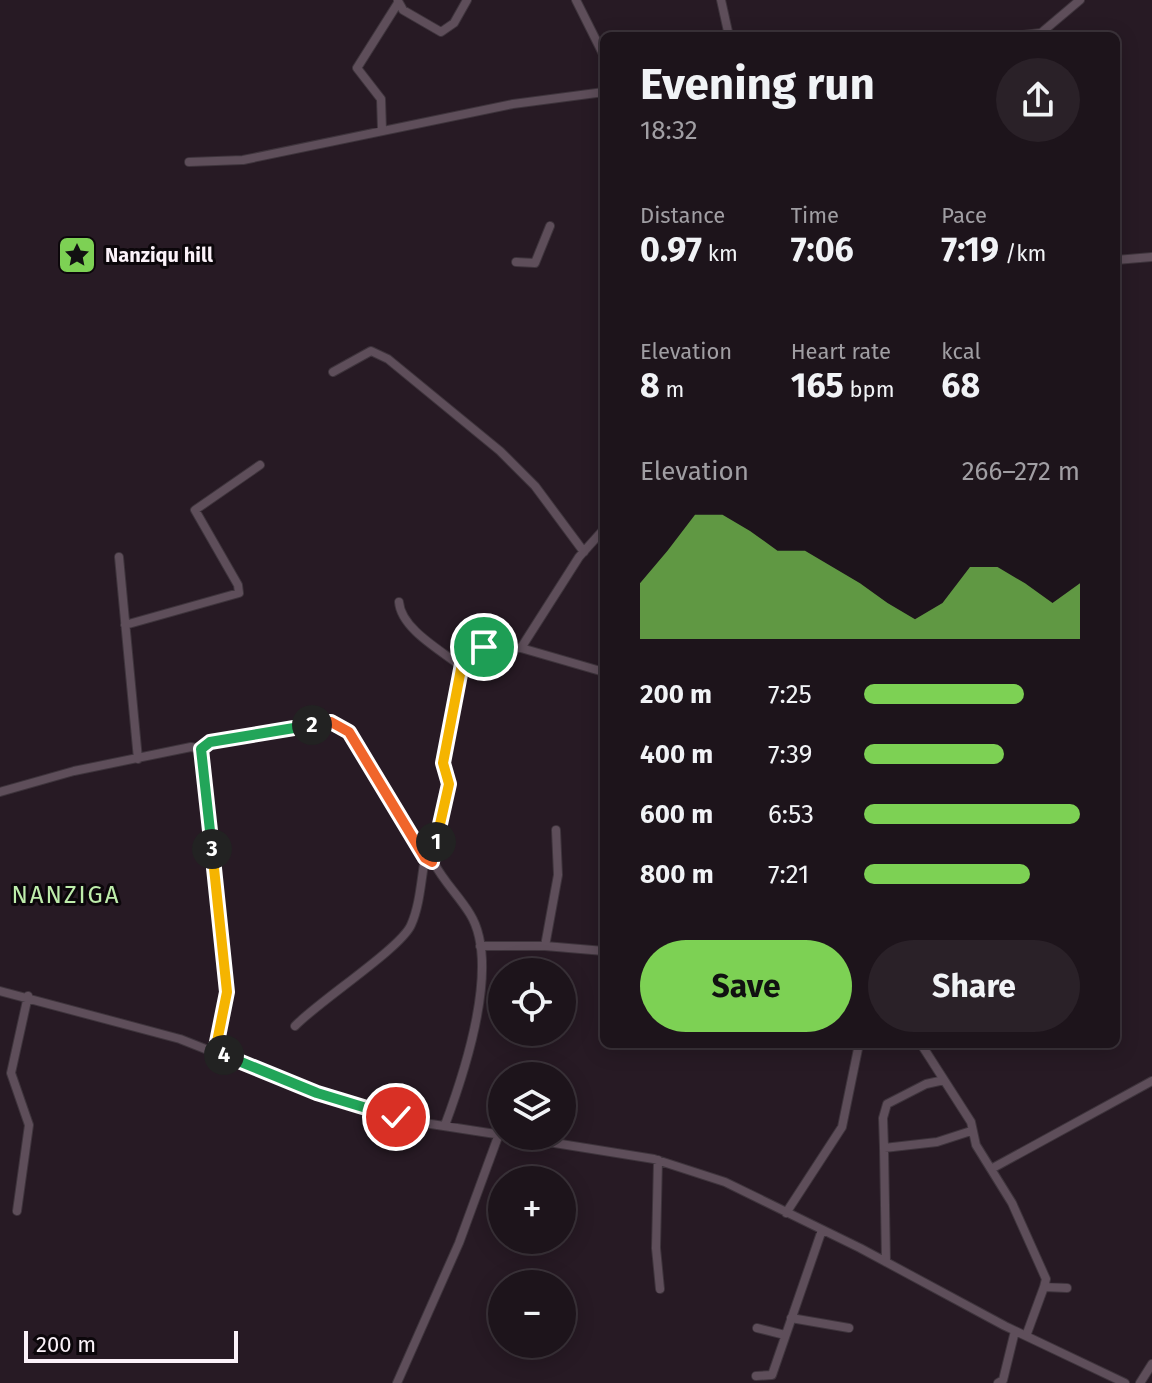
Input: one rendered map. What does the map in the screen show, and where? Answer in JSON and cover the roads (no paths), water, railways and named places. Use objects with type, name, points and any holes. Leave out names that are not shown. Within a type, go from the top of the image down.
[{"type":"street","points":[[382,130],[381,99],[357,68],[398,1],[403,10],[441,32],[454,23],[467,0]]},
{"type":"street","points":[[576,0],[600,48]]},
{"type":"street","points":[[721,0],[728,32]]},
{"type":"street","points":[[1042,32],[1080,0]]},
{"type":"street","points":[[189,162],[243,160],[513,104],[600,93]]},
{"type":"street","points":[[516,262],[535,263],[550,226]]},
{"type":"street","points":[[1120,260],[1152,257]]},
{"type":"street","points":[[333,372],[371,351],[388,359],[500,451],[535,486],[560,524],[584,552]]},
{"type":"street","points":[[125,625],[239,593],[238,585],[195,510],[260,465]]},
{"type":"street","points":[[521,648],[584,552],[600,534]]},
{"type":"street","points":[[119,557],[138,759]]},
{"type":"street","points":[[399,602],[406,619],[424,638],[462,667]]},
{"type":"street","points":[[295,1026],[315,1005],[358,974],[411,928],[449,784],[443,763],[462,667],[474,646],[521,648],[600,671]]},
{"type":"street","points":[[0,792],[74,771],[191,747],[201,749],[210,742],[331,722],[349,732],[428,860],[471,914],[480,946],[482,980],[478,1004],[445,1125]]},
{"type":"street","points":[[201,749],[227,992],[215,1052]]},
{"type":"street","points":[[545,946],[558,875],[556,830]]},
{"type":"street","points":[[480,946],[545,946],[600,951]]},
{"type":"street","points":[[0,991],[28,996],[215,1052],[317,1093],[405,1120],[488,1132]]},
{"type":"street","points":[[17,1211],[29,1125],[11,1073],[28,996]]},
{"type":"street","points":[[786,1213],[842,1127],[858,1048]]},
{"type":"street","points":[[924,1048],[971,1122],[971,1131],[1012,1203],[1046,1279],[1026,1336]]},
{"type":"street","points":[[886,1262],[883,1118],[887,1104],[926,1084],[944,1080]]},
{"type":"street","points":[[991,1169],[1152,1081]]},
{"type":"street","points":[[884,1148],[937,1142],[971,1131]]},
{"type":"street","points":[[576,1147],[658,1160],[725,1182],[886,1262],[1015,1331],[1125,1383]]},
{"type":"street","points":[[397,1383],[459,1243],[494,1150]]},
{"type":"street","points":[[658,1160],[656,1248],[660,1289]]},
{"type":"street","points":[[756,1376],[772,1375],[822,1230]]},
{"type":"street","points":[[1044,1287],[1067,1288]]},
{"type":"street","points":[[791,1318],[849,1328]]},
{"type":"street","points":[[757,1328],[785,1335]]},
{"type":"street","points":[[998,1383],[1003,1380],[1015,1331]]},
{"type":"street","points":[[1140,1383],[1152,1364]]},
{"type":"place","name":"Nanziqu hill","points":[[77,255]]},
{"type":"district","name":"NANZIGA","points":[[66,895]]}]
